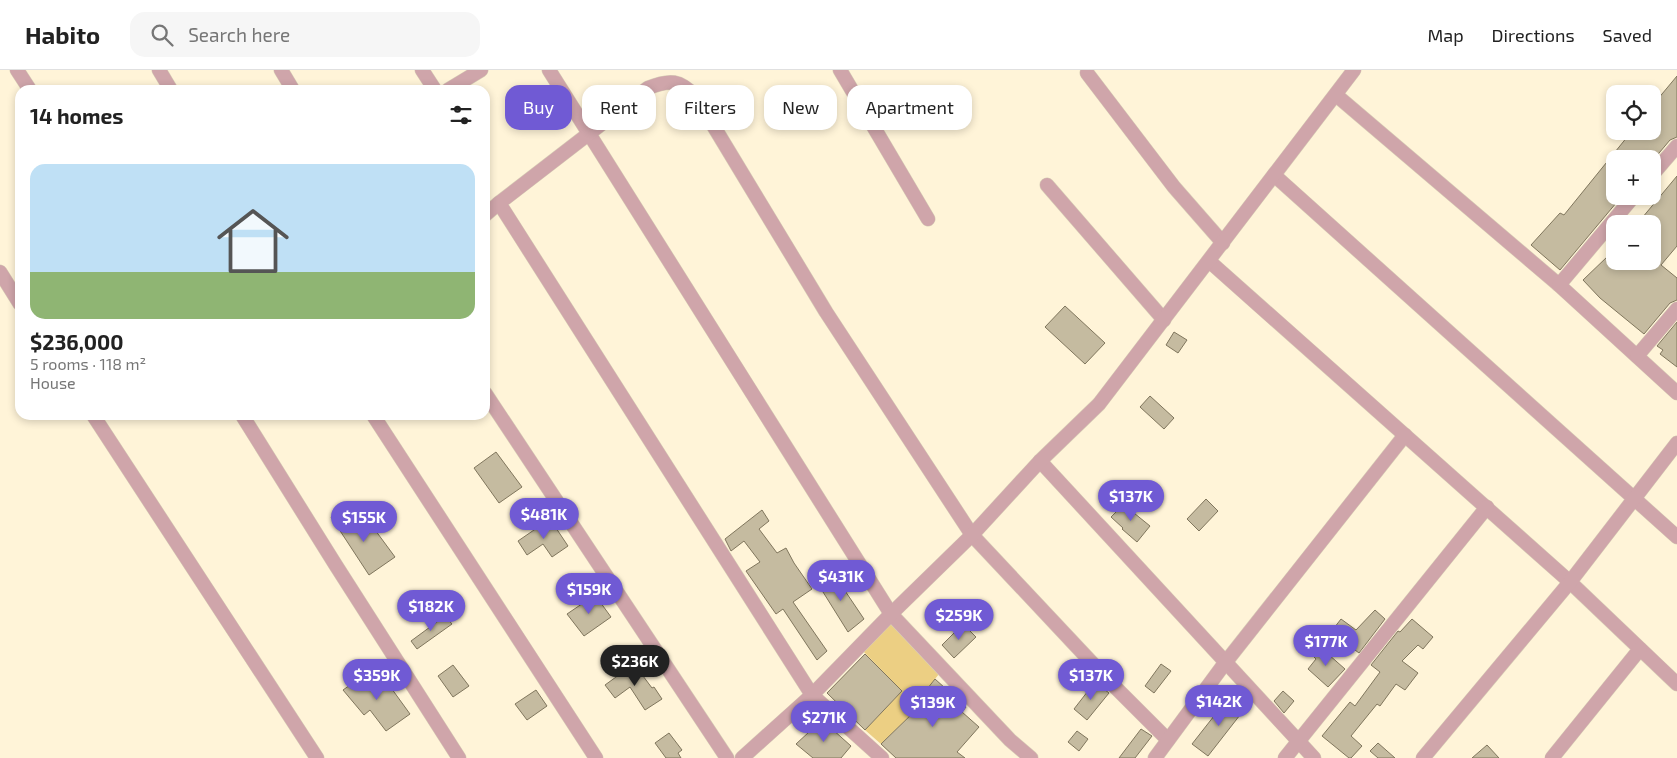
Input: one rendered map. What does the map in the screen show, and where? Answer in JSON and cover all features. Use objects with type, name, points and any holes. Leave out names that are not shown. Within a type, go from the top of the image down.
[{"type":"street","points":[[17,70],[27,85]]},
{"type":"street","points":[[159,70],[168,85]]},
{"type":"street","points":[[281,70],[290,85]]},
{"type":"street","points":[[422,70],[432,85]]},
{"type":"street","points":[[456,85],[481,70]]},
{"type":"street","points":[[549,70],[891,614],[1010,740],[1031,758]]},
{"type":"street","points":[[840,70],[928,219]]},
{"type":"street","points":[[742,758],[812,695],[972,535],[1040,461],[1099,404],[1354,70]]},
{"type":"street","points":[[1087,73],[1174,187],[1223,243]]},
{"type":"street","points":[[490,210],[648,88],[677,76],[681,84],[696,97],[826,312],[972,535],[1109,681],[1168,740]]},
{"type":"street","points":[[1336,95],[1559,285],[1677,393]]},
{"type":"street","points":[[1661,165],[1677,146]]},
{"type":"street","points":[[1274,176],[1677,536]]},
{"type":"street","points":[[1047,186],[1164,320]]},
{"type":"street","points":[[499,202],[812,695],[882,758]]},
{"type":"street","points":[[1559,285],[1626,205]]},
{"type":"street","points":[[1209,261],[1570,582],[1677,684]]},
{"type":"street","points":[[0,272],[15,296]]},
{"type":"street","points":[[1637,356],[1677,308]]},
{"type":"street","points":[[490,401],[727,758]]},
{"type":"street","points":[[96,420],[317,758]]},
{"type":"street","points":[[245,420],[459,758]]},
{"type":"street","points":[[376,420],[596,758]]},
{"type":"street","points":[[1155,758],[1225,663],[1405,435]]},
{"type":"street","points":[[1423,758],[1570,582],[1677,443]]},
{"type":"street","points":[[1040,461],[1314,758]]},
{"type":"street","points":[[1285,758],[1487,507]]},
{"type":"street","points":[[1552,758],[1640,649]]},
{"type":"shaded area","points":[[891,614],[943,669],[912,708],[914,712],[881,744],[865,730],[902,691],[860,648]]},
{"type":"building","points":[[1677,76],[1677,137],[1670,140],[1661,151],[1617,150],[1625,140],[1661,140],[1661,95]]},
{"type":"building","points":[[1606,163],[1606,205],[1614,205],[1560,270],[1531,245],[1560,213],[1564,215]]},
{"type":"building","points":[[1677,176],[1677,246],[1661,265],[1661,215],[1644,215],[1653,205],[1661,205],[1661,195]]},
{"type":"building","points":[[1606,258],[1606,270],[1661,270],[1661,265],[1677,278],[1677,300],[1670,303],[1644,334],[1600,298],[1583,280]]},
{"type":"building","points":[[1065,306],[1105,343],[1085,364],[1045,327]]},
{"type":"building","points":[[1677,322],[1677,367],[1660,354],[1663,350],[1657,346]]},
{"type":"building","points":[[1174,332],[1187,340],[1178,353],[1166,345]]},
{"type":"building","points":[[1150,396],[1174,418],[1164,429],[1140,407]]},
{"type":"building","points":[[496,452],[522,487],[499,503],[474,468]]},
{"type":"building","points":[[1206,499],[1218,511],[1199,531],[1187,519]]},
{"type":"building","points":[[1127,501],[1137,510],[1134,513],[1150,526],[1137,542],[1111,517]]},
{"type":"building","points":[[342,510],[354,528],[367,519],[395,557],[369,575],[331,517]]},
{"type":"building","points":[[762,510],[769,521],[759,529],[777,553],[786,548],[812,589],[793,602],[827,651],[817,660],[783,609],[776,614],[746,571],[760,562],[744,541],[731,551],[725,539]]},
{"type":"building","points":[[550,519],[568,546],[552,557],[543,544],[527,555],[518,541]]},
{"type":"building","points":[[833,573],[864,619],[848,632],[818,584]]},
{"type":"building","points":[[595,595],[611,617],[584,636],[567,614]]},
{"type":"building","points":[[1375,610],[1385,619],[1359,653],[1331,632],[1341,619],[1356,630]]},
{"type":"building","points":[[445,616],[452,624],[417,649],[411,641]]},
{"type":"building","points":[[1412,619],[1433,637],[1423,649],[1418,645],[1402,661],[1418,673],[1405,690],[1396,684],[1380,706],[1377,704],[1351,736],[1362,746],[1349,758],[1322,736],[1350,702],[1355,706],[1380,672],[1371,665],[1398,631],[1400,632]]},
{"type":"building","points":[[963,624],[976,637],[954,658],[942,645]]},
{"type":"building","points":[[1320,647],[1345,669],[1328,687],[1308,669],[1316,659],[1312,655]]},
{"type":"building","points":[[865,654],[902,691],[865,730],[827,693]]},
{"type":"building","points":[[634,664],[662,699],[645,710],[630,687],[615,698],[605,685]]},
{"type":"building","points":[[1161,664],[1171,671],[1154,693],[1145,686]]},
{"type":"building","points":[[453,665],[469,686],[453,697],[438,676]]},
{"type":"building","points":[[370,671],[385,689],[389,685],[410,714],[386,731],[370,710],[364,715],[343,690]]},
{"type":"building","points":[[935,679],[966,707],[962,712],[979,727],[957,752],[965,758],[896,758],[881,744],[915,711],[912,708]]},
{"type":"building","points":[[1095,682],[1109,693],[1087,720],[1074,709]]},
{"type":"building","points":[[536,690],[547,706],[527,720],[515,704]]},
{"type":"building","points":[[1283,691],[1294,701],[1284,713],[1274,701]]},
{"type":"building","points":[[1236,697],[1247,706],[1208,756],[1192,744],[1214,716],[1218,719]]},
{"type":"building","points":[[822,720],[851,746],[841,758],[813,758],[796,744]]},
{"type":"building","points":[[1141,729],[1152,736],[1135,758],[1119,758]]},
{"type":"building","points":[[1077,731],[1088,739],[1079,751],[1068,742]]},
{"type":"building","points":[[669,733],[682,750],[678,753],[681,758],[666,758],[655,743]]},
{"type":"building","points":[[1378,743],[1395,758],[1378,758],[1370,751]]},
{"type":"building","points":[[1487,745],[1499,758],[1472,758]]}]
